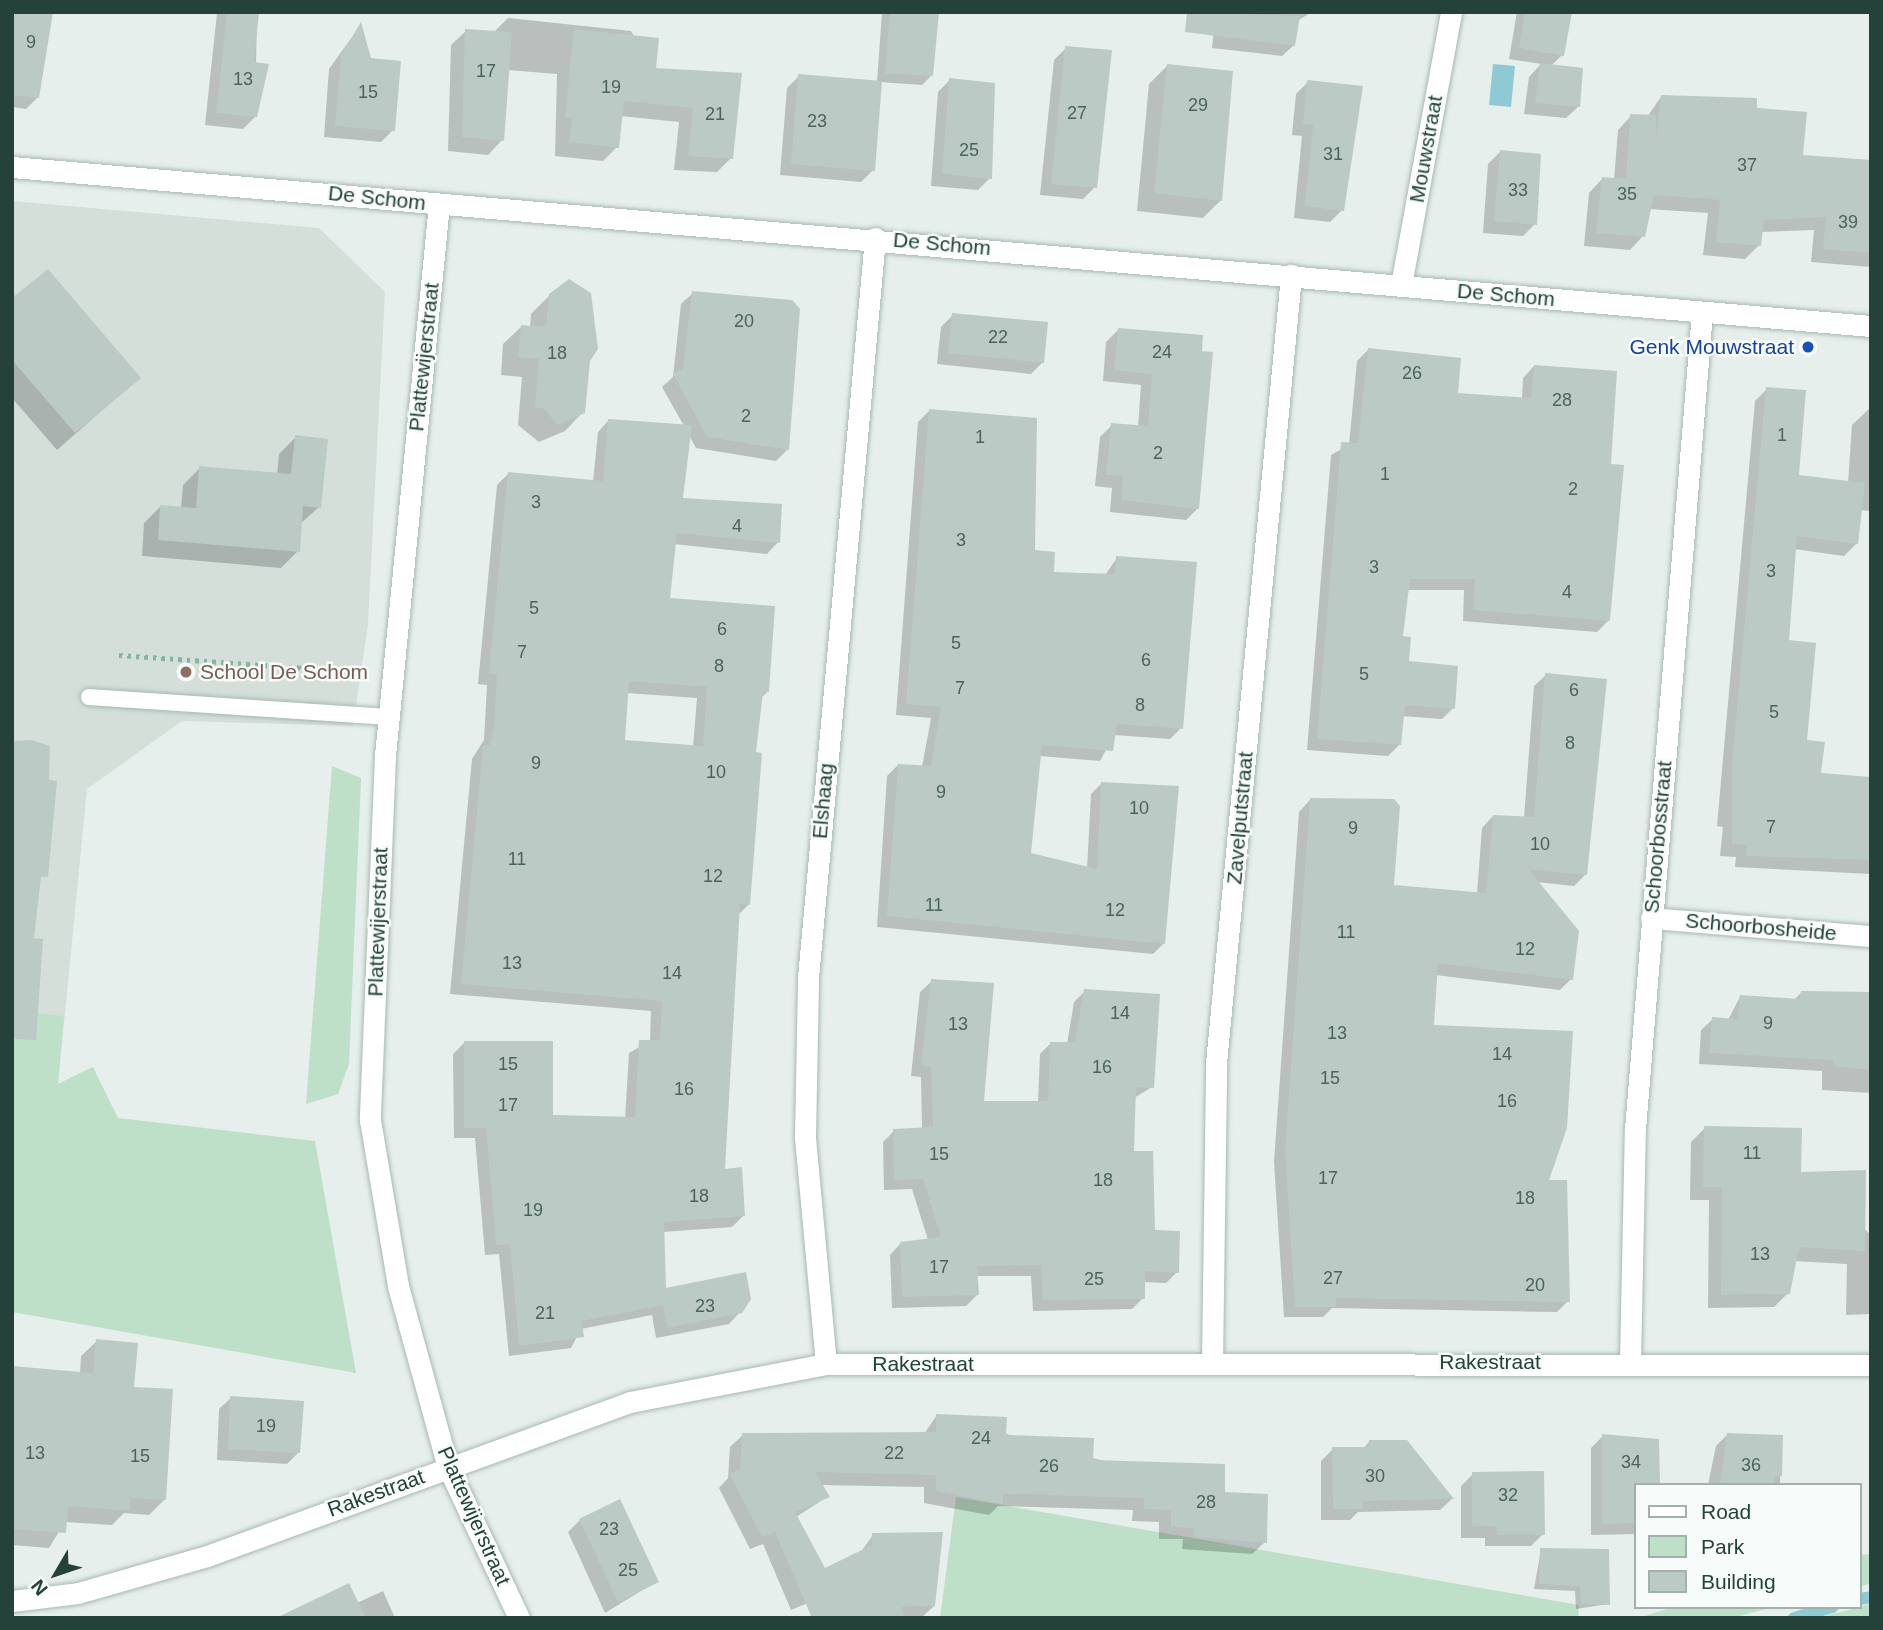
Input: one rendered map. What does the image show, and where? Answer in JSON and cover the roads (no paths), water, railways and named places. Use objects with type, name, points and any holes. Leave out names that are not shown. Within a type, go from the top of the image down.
[{"type":"street","name":"Mouwstraat","points":[[1401,285],[1451,12]]},
{"type":"street","name":"De Schom","points":[[12,167],[875,238],[1871,326]]},
{"type":"street","name":"Plattewijerstraat","points":[[439,204],[388,717],[370,1120],[398,1286],[448,1466],[519,1618]]},
{"type":"street","name":"Elshaag","points":[[826,1364],[805,1138],[808,978],[875,238]]},
{"type":"street","name":"Zavelputstraat","points":[[1212,1362],[1216,1063],[1291,275]]},
{"type":"street","name":"Schoorbosstraat","points":[[1630,1362],[1635,1129],[1702,313]]},
{"type":"street","name":"Schoorbosheide","points":[[1651,918],[1871,936]]},
{"type":"street","name":"Rakestraat","points":[[12,1601],[78,1593],[207,1556],[448,1466],[630,1402],[826,1364],[1630,1362],[1871,1365]]},
{"type":"lane","points":[[89,697],[388,717]]},
{"type":"water","points":[[1493,64],[1515,66],[1511,107],[1489,105]]},
{"type":"waterway","points":[[1862,1599],[1871,1597]]},
{"type":"waterway","points":[[1794,1618],[1825,1609]]},
{"type":"place","name":"Genk Mouwstraat","points":[[1808,347]]},
{"type":"place","name":"School De Schom","points":[[186,672]]}]
